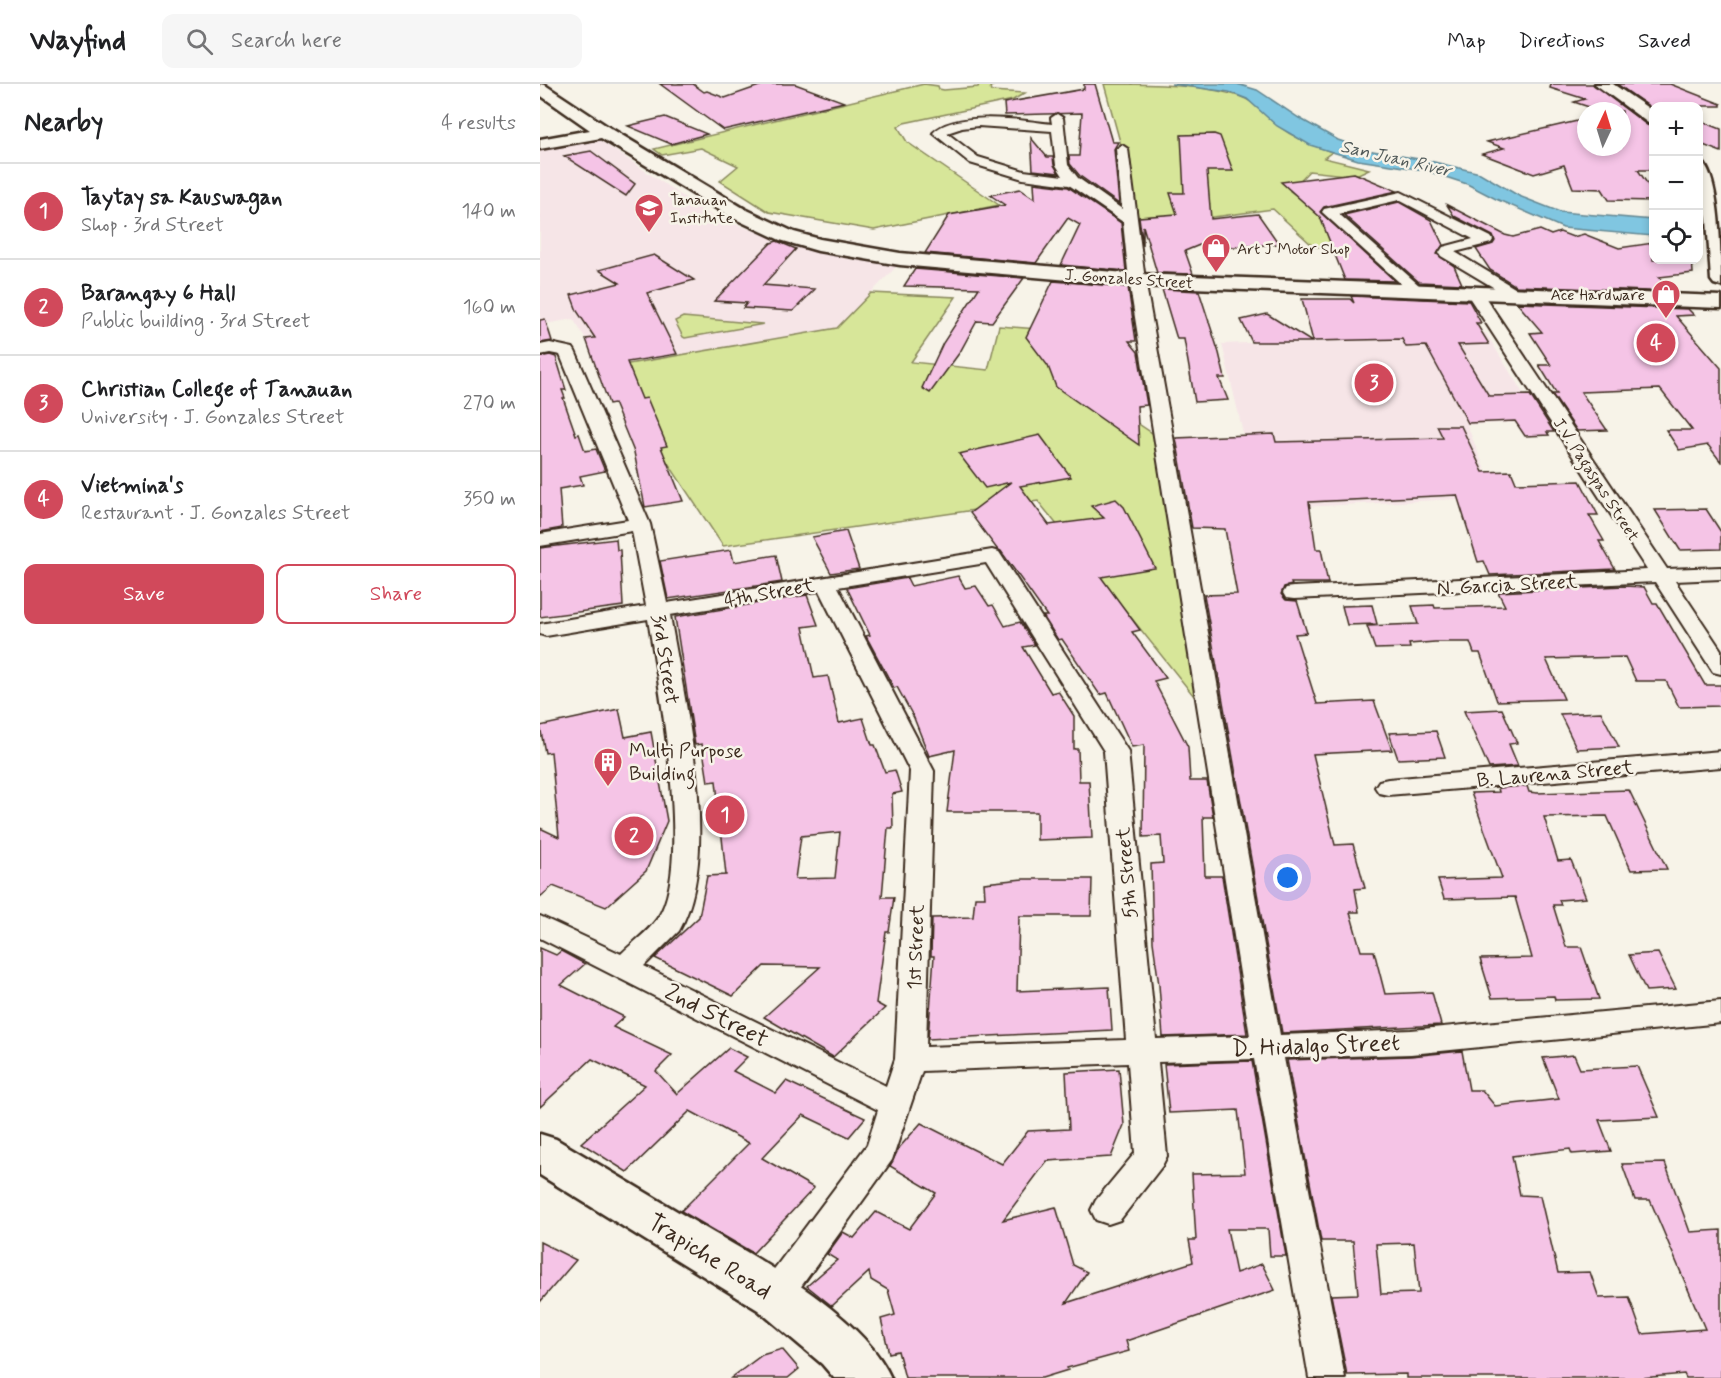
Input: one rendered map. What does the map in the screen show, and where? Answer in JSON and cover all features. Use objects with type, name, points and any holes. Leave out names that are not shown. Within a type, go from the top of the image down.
[{"type":"main road","points":[[1603,84],[1649,117]]},
{"type":"main road","name":"J. Gonzales Street","points":[[540,88],[604,132],[738,213],[787,236],[818,245],[889,257],[1137,280],[1415,288],[1721,302]]},
{"type":"main road","points":[[540,144],[604,132]]},
{"type":"main road","points":[[1703,168],[1714,207],[1721,280]]},
{"type":"main road","name":"Trapiche Road","points":[[540,1152],[775,1295],[840,1348],[866,1378]]},
{"type":"street","points":[[1073,181],[1023,175],[974,160],[939,133],[952,126],[998,122],[1058,123],[1062,165],[1073,181],[1129,220]]},
{"type":"street","points":[[1122,149],[1137,280],[1267,1046],[1327,1378]]},
{"type":"street","points":[[1415,288],[1329,212],[1393,196],[1408,198],[1486,240],[1448,250],[1446,253],[1513,293]]},
{"type":"street","name":"J.V. Pagaspas Street","points":[[1473,291],[1721,667]]},
{"type":"street","name":"3rd Street","points":[[540,350],[567,351],[640,524],[658,610],[684,774],[686,862],[679,901],[669,924],[624,968]]},
{"type":"street","points":[[540,540],[640,524]]},
{"type":"street","name":"4th Street","points":[[546,629],[992,556]]},
{"type":"street","name":"5th Street","points":[[992,556],[1116,751],[1151,1156],[1108,1210]]},
{"type":"street","name":"N. Garcia Street","points":[[1294,593],[1721,573]]},
{"type":"street","name":"1st Street","points":[[775,1295],[881,1151],[910,1059],[922,771],[825,582]]},
{"type":"street","name":"B. Laurena Street","points":[[1388,787],[1721,759]]},
{"type":"street","name":"2nd Street","points":[[540,926],[894,1104]]},
{"type":"street","name":"D. Hidalgo Street","points":[[910,1059],[1411,1042],[1721,1012]]},
{"type":"shaded area","points":[[595,137],[712,216],[803,248],[847,259],[899,264],[837,328],[605,368],[573,319],[540,325],[540,147]]},
{"type":"shaded area","points":[[1486,333],[1540,421],[1467,425],[1496,497],[1261,509],[1222,344]]},
{"type":"green space","points":[[924,84],[938,86],[939,89],[944,90],[978,87],[979,84],[997,84],[990,87],[991,91],[1025,93],[1013,100],[904,123],[898,127],[907,142],[999,205],[874,230],[769,212],[720,181],[738,166],[701,148],[662,155],[654,149]]},
{"type":"green space","points":[[1104,84],[1177,86],[1231,94],[1246,99],[1291,134],[1332,152],[1324,158],[1369,169],[1354,176],[1309,171],[1290,191],[1364,244],[1314,247],[1273,209],[1206,218],[1129,220],[1122,149]]},
{"type":"green space","points":[[871,293],[956,297],[911,362],[988,370],[999,326],[1076,332],[1059,371],[1164,441],[1201,705],[1038,501],[723,546],[605,368],[837,328]]},
{"type":"green space","points":[[683,317],[764,324],[685,338],[675,321]]},
{"type":"water","name":"San Juan River","points":[[1171,84],[1237,84],[1257,90],[1338,140],[1367,150],[1480,173],[1519,196],[1560,212],[1649,220],[1649,236],[1563,228],[1467,184],[1424,170],[1358,160],[1310,145],[1277,126],[1247,99],[1229,92]]},
{"type":"building","points":[[660,84],[693,84],[704,92],[725,98],[765,84],[795,84],[844,102],[723,130]]},
{"type":"building","points":[[1084,84],[1095,84],[1112,142],[1118,142],[1114,149],[1119,204],[1080,176],[1070,164],[1069,156],[1079,156],[1082,113],[1005,115],[1004,103],[1084,89]]},
{"type":"building","points":[[1551,84],[1593,84],[1617,102],[1577,103],[1574,102],[1585,99],[1550,88]]},
{"type":"building","points":[[1617,84],[1670,84],[1721,104],[1721,106],[1703,106],[1703,102],[1649,102],[1649,106]]},
{"type":"building","points":[[1631,113],[1649,126],[1649,170],[1638,170],[1649,186],[1649,201],[1609,200],[1602,189],[1573,188],[1564,165],[1534,174],[1482,154],[1504,148],[1487,142],[1577,121],[1577,156],[1631,156]]},
{"type":"building","points":[[665,117],[707,134],[671,144],[628,126]]},
{"type":"building","points":[[1703,122],[1721,129],[1721,152],[1703,145]]},
{"type":"building","points":[[1214,134],[1220,136],[1233,171],[1207,171],[1211,219],[1258,214],[1279,244],[1205,249],[1202,244],[1185,251],[1193,274],[1157,273],[1143,226],[1143,246],[1139,217],[1177,214],[1170,193],[1184,193],[1181,135]]},
{"type":"building","points":[[1031,138],[1047,157],[1053,157],[1054,165],[1059,173],[1033,170]]},
{"type":"building","points":[[591,151],[635,184],[626,196],[564,156]]},
{"type":"building","points":[[1354,173],[1397,191],[1324,207],[1320,212],[1395,281],[1345,280],[1320,217],[1281,182]]},
{"type":"building","points":[[1034,183],[1068,187],[1121,223],[1126,271],[1061,265],[1080,225],[1068,218],[1036,263],[925,253],[949,215],[1005,205],[990,195],[1020,189],[1035,199]]},
{"type":"building","points":[[1399,202],[1431,220],[1443,245],[1437,254],[1454,266],[1462,284],[1419,282],[1344,215]]},
{"type":"building","points":[[1447,205],[1513,237],[1540,230],[1551,235],[1560,232],[1573,237],[1584,234],[1619,248],[1649,244],[1649,264],[1692,264],[1693,273],[1659,277],[1673,292],[1516,286],[1490,270],[1476,249],[1493,244],[1495,241],[1493,236],[1454,216]]},
{"type":"building","points":[[777,241],[796,249],[763,285],[815,289],[793,311],[743,308],[747,303],[714,301],[771,243]]},
{"type":"building","points":[[654,255],[694,280],[647,293],[677,354],[627,362],[642,399],[647,398],[667,446],[661,447],[683,501],[645,507],[634,452],[614,403],[609,404],[586,339],[595,338],[577,311],[571,295],[620,283],[599,270]]},
{"type":"building","points":[[915,269],[1024,278],[992,322],[977,321],[960,352],[930,393],[922,388],[943,343],[979,288],[904,286]]},
{"type":"building","points":[[1053,281],[1128,287],[1136,341],[1129,341],[1138,352],[1147,405],[1137,406],[1139,445],[1056,387],[1048,366],[1026,337]]},
{"type":"building","points":[[1162,289],[1199,291],[1219,353],[1225,378],[1219,378],[1228,400],[1195,402],[1184,339],[1177,339]]},
{"type":"building","points":[[1351,296],[1469,301],[1481,323],[1476,323],[1489,344],[1458,345],[1489,396],[1530,395],[1554,432],[1547,432],[1549,435],[1525,436],[1515,421],[1468,423],[1426,346],[1406,347],[1402,339],[1313,341],[1302,299],[1350,299],[1354,303]]},
{"type":"building","points":[[1517,303],[1688,309],[1694,315],[1676,316],[1721,368],[1721,462],[1708,445],[1679,450],[1666,430],[1692,430],[1660,389],[1581,392],[1607,430],[1577,431],[1552,394],[1557,394],[1539,365],[1551,365],[1530,333],[1542,332]]},
{"type":"building","points":[[1267,314],[1312,342],[1252,342],[1241,320]]},
{"type":"building","points":[[545,319],[552,341],[540,343],[540,320]]},
{"type":"building","points":[[550,355],[556,357],[566,390],[562,390],[565,398],[563,398],[576,435],[579,434],[585,451],[596,449],[605,471],[580,476],[583,485],[559,489],[562,528],[540,532],[540,357]]},
{"type":"building","points":[[1437,426],[1461,426],[1483,472],[1511,471],[1516,483],[1580,481],[1598,515],[1589,515],[1604,541],[1599,541],[1615,569],[1490,575],[1484,561],[1478,562],[1457,495],[1309,502],[1316,549],[1321,549],[1328,583],[1291,583],[1292,585],[1284,587],[1281,594],[1286,600],[1297,601],[1307,633],[1295,634],[1317,704],[1374,701],[1392,750],[1313,754],[1335,845],[1353,844],[1365,888],[1355,889],[1359,912],[1350,912],[1361,951],[1374,951],[1385,994],[1432,992],[1441,1025],[1282,1033],[1204,595],[1237,594],[1225,529],[1192,528],[1176,438],[1274,434],[1276,442],[1443,438]]},
{"type":"building","points":[[1040,435],[1071,477],[1020,486],[1049,525],[1104,518],[1091,506],[1116,499],[1124,507],[1155,568],[1101,577],[1140,630],[1132,632],[1166,678],[1154,681],[1188,747],[1190,781],[1207,781],[1213,817],[1203,817],[1205,876],[1222,876],[1247,1034],[1163,1037],[1153,942],[1151,864],[1163,863],[1161,836],[1143,837],[1144,745],[1132,747],[1107,693],[1100,695],[1062,639],[1058,640],[1043,616],[1047,616],[1001,551],[997,549],[970,513],[1011,482],[985,488],[959,454]]},
{"type":"building","points":[[1706,509],[1721,532],[1721,549],[1680,550],[1655,510]]},
{"type":"building","points":[[846,531],[859,569],[831,573],[812,537]]},
{"type":"building","points":[[616,539],[617,550],[620,550],[623,606],[540,617],[540,548]]},
{"type":"building","points":[[731,550],[734,562],[776,555],[782,582],[668,599],[660,561]]},
{"type":"building","points":[[958,576],[965,588],[976,586],[989,606],[993,605],[1005,626],[1020,622],[1035,645],[1023,647],[1051,693],[1058,691],[1074,716],[1074,749],[1078,749],[1079,781],[1089,781],[1092,838],[1037,840],[1037,812],[947,812],[955,750],[929,756],[914,718],[897,687],[894,688],[866,636],[870,635],[847,588],[907,578],[911,586]]},
{"type":"building","points":[[1644,587],[1653,603],[1657,603],[1705,685],[1721,685],[1721,706],[1679,707],[1666,681],[1636,681],[1625,657],[1546,659],[1564,699],[1497,701],[1480,653],[1474,653],[1470,642],[1435,642],[1409,644],[1410,648],[1375,649],[1367,626],[1418,624],[1412,606],[1434,605],[1435,608],[1505,606],[1498,592]]},
{"type":"building","points":[[807,595],[818,625],[803,627],[814,678],[828,676],[839,723],[863,718],[872,745],[875,745],[885,772],[895,770],[902,792],[892,794],[893,828],[888,828],[882,897],[894,897],[889,932],[886,932],[876,1003],[885,1008],[833,1057],[764,1017],[820,967],[764,966],[733,996],[655,958],[699,917],[707,876],[726,875],[716,781],[708,782],[702,744],[695,745],[675,617]],"holes":[[[840,832],[835,878],[795,879],[801,836]]]},
{"type":"building","points":[[1372,605],[1377,624],[1347,625],[1342,606]]},
{"type":"building","points":[[619,709],[625,737],[651,732],[667,821],[646,871],[606,907],[553,886],[540,897],[540,828],[559,837],[551,752],[545,753],[540,726]]},
{"type":"building","points":[[1502,709],[1517,743],[1509,744],[1518,766],[1489,768],[1464,711]]},
{"type":"building","points":[[1601,712],[1619,747],[1577,749],[1560,714]]},
{"type":"building","points":[[1436,731],[1445,757],[1398,759],[1389,733]]},
{"type":"building","points":[[1527,786],[1529,792],[1537,793],[1629,790],[1667,869],[1631,870],[1607,816],[1544,817],[1558,861],[1571,860],[1586,898],[1559,900],[1561,905],[1553,905],[1566,947],[1581,947],[1599,999],[1555,1000],[1554,996],[1492,998],[1480,959],[1532,958],[1515,897],[1444,899],[1438,880],[1502,878],[1471,793],[1499,792],[1498,788]]},
{"type":"building","points":[[1023,879],[1092,879],[1091,916],[1019,916],[1017,991],[1109,987],[1112,1030],[928,1039],[934,956],[931,956],[932,918],[973,917],[975,897],[985,897],[984,883]]},
{"type":"building","points":[[540,948],[556,955],[561,951],[585,964],[561,985],[624,1017],[613,1027],[672,1055],[656,1071],[677,1094],[729,1048],[747,1057],[733,1071],[776,1093],[786,1081],[865,1118],[849,1137],[803,1115],[762,1158],[814,1188],[753,1253],[681,1211],[749,1143],[690,1111],[627,1172],[581,1143],[645,1085],[592,1059],[540,1107]]},
{"type":"building","points":[[1658,953],[1676,989],[1646,991],[1629,955]]},
{"type":"building","points":[[1462,1051],[1469,1090],[1482,1090],[1495,1106],[1559,1099],[1543,1058],[1574,1055],[1580,1069],[1637,1066],[1659,1117],[1599,1120],[1611,1151],[1572,1154],[1570,1149],[1512,1156],[1520,1195],[1540,1196],[1558,1273],[1590,1272],[1599,1298],[1629,1297],[1642,1334],[1705,1329],[1650,1200],[1635,1200],[1622,1164],[1665,1163],[1690,1232],[1721,1230],[1721,1378],[1686,1378],[1684,1374],[1641,1378],[1406,1378],[1406,1374],[1347,1375],[1331,1295],[1358,1294],[1353,1241],[1321,1241],[1287,1060],[1411,1056]],"holes":[[[1414,1243],[1419,1293],[1381,1294],[1376,1244]]]},
{"type":"building","points":[[1252,1061],[1286,1256],[1270,1256],[1268,1229],[1227,1229],[1236,1273],[1262,1264],[1275,1290],[1126,1341],[1129,1351],[1067,1368],[1068,1370],[1042,1378],[905,1378],[898,1351],[889,1353],[881,1319],[895,1315],[888,1290],[871,1280],[869,1272],[832,1306],[807,1286],[837,1260],[827,1254],[843,1232],[854,1238],[876,1212],[909,1229],[936,1193],[890,1166],[899,1148],[921,1123],[1002,1164],[1028,1131],[1069,1129],[1066,1072],[1119,1069],[1124,1125],[1111,1157],[1047,1161],[1003,1220],[1056,1207],[1073,1265],[1087,1272],[1066,1303],[1193,1262],[1189,1240],[1196,1240],[1192,1174],[1245,1173],[1238,1110],[1169,1113],[1164,1064]]},
{"type":"building","points":[[540,1242],[576,1260],[540,1302]]},
{"type":"building","points":[[782,1349],[799,1369],[788,1378],[731,1378],[762,1355]]},
{"type":"place","name":"Tanauan Institute","points":[[649,234]]},
{"type":"place","name":"Art J Motor Shop","points":[[1216,274]]},
{"type":"place","name":"Ace Hardware","points":[[1666,320]]},
{"type":"place","name":"Vietmina's","points":[[1656,343]]},
{"type":"place","name":"Christian College of Tanauan","points":[[1374,383]]},
{"type":"place","name":"Multi Purpose Building","points":[[608,788]]},
{"type":"place","name":"Taytay sa Kauswagan","points":[[725,815]]},
{"type":"place","name":"Barangay 6 Hall","points":[[634,836]]}]
